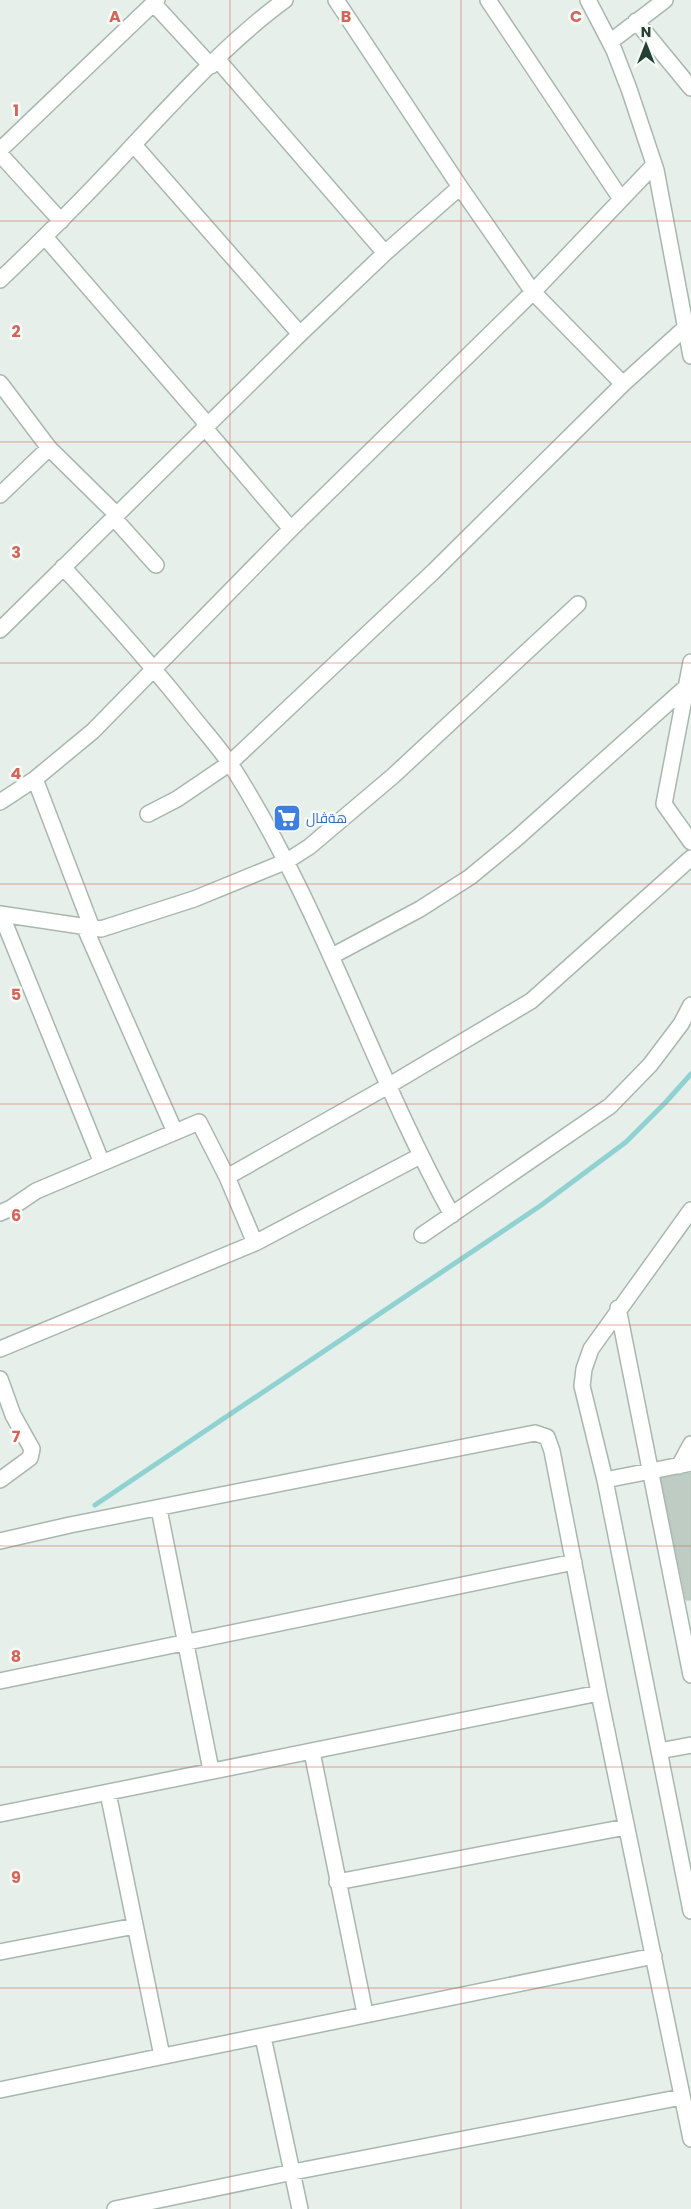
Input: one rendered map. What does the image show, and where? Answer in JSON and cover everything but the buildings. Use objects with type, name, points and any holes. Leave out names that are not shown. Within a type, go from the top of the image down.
[{"type":"street","points":[[0,280],[61,221],[161,114],[260,19],[285,0]]},
{"type":"street","points":[[336,0],[460,187],[533,292],[623,384]]},
{"type":"street","points":[[488,0],[621,199]]},
{"type":"street","points":[[588,0],[610,42],[629,89],[654,164],[691,356]]},
{"type":"street","points":[[610,42],[665,0]]},
{"type":"street","points":[[61,221],[0,152],[155,2],[214,62],[385,253]]},
{"type":"street","points":[[636,21],[691,88]]},
{"type":"street","points":[[134,144],[300,334]]},
{"type":"street","points":[[0,802],[36,779],[93,731],[291,529],[533,292],[654,164]]},
{"type":"street","points":[[3,621],[63,567],[206,425],[385,253],[460,187]]},
{"type":"street","points":[[45,237],[206,425],[291,529]]},
{"type":"street","points":[[148,814],[177,799],[230,764],[433,572],[623,384],[686,327]]},
{"type":"street","points":[[0,383],[49,448],[114,515],[156,565]]},
{"type":"street","points":[[0,495],[49,448]]},
{"type":"street","points":[[63,567],[155,669],[230,764],[287,861],[332,956],[420,1156],[452,1215]]},
{"type":"street","points":[[1,914],[101,929],[194,900],[287,861],[309,847],[393,776],[578,604]]},
{"type":"street","points":[[691,662],[664,804],[691,842]]},
{"type":"street","points":[[332,956],[420,909],[470,877],[516,839],[686,687]]},
{"type":"street","points":[[36,779],[88,927],[175,1132]]},
{"type":"street","points":[[227,1177],[388,1086],[531,1001],[691,858]]},
{"type":"street","points":[[1,914],[102,1163]]},
{"type":"street","points":[[422,1235],[610,1106],[650,1065],[681,1024],[691,1004]]},
{"type":"street","points":[[0,1212],[11,1208],[36,1191],[199,1122],[227,1177],[255,1243]]},
{"type":"street","points":[[0,1349],[255,1243],[420,1156]]},
{"type":"street","points":[[691,1210],[618,1308],[591,1349],[584,1369],[582,1386],[605,1480],[691,1911]]},
{"type":"street","points":[[618,1308],[691,1675]]},
{"type":"street","points":[[0,1379],[13,1415],[32,1449],[30,1458],[0,1480]]},
{"type":"street","points":[[0,1542],[70,1525],[159,1509],[535,1433],[547,1437],[552,1451],[626,1827],[691,2139]]},
{"type":"street","points":[[605,1480],[685,1465],[691,1444]]},
{"type":"street","points":[[159,1509],[211,1770]]},
{"type":"street","points":[[0,1681],[186,1644],[574,1562]]},
{"type":"street","points":[[0,1814],[599,1693]]},
{"type":"street","points":[[659,1751],[691,1745]]},
{"type":"street","points":[[312,1752],[365,2013]]},
{"type":"street","points":[[108,1793],[162,2056]]},
{"type":"street","points":[[337,1882],[626,1827]]},
{"type":"street","points":[[0,1952],[136,1926]]},
{"type":"street","points":[[0,2090],[263,2037],[365,2013],[654,1956]]},
{"type":"street","points":[[263,2037],[300,2209]]},
{"type":"street","points":[[115,2209],[293,2172],[682,2097]]},
{"type":"waterway","points":[[95,1505],[540,1206],[626,1142],[691,1074]]},
{"type":"place","name":"هةڤال","points":[[287,818]]}]
